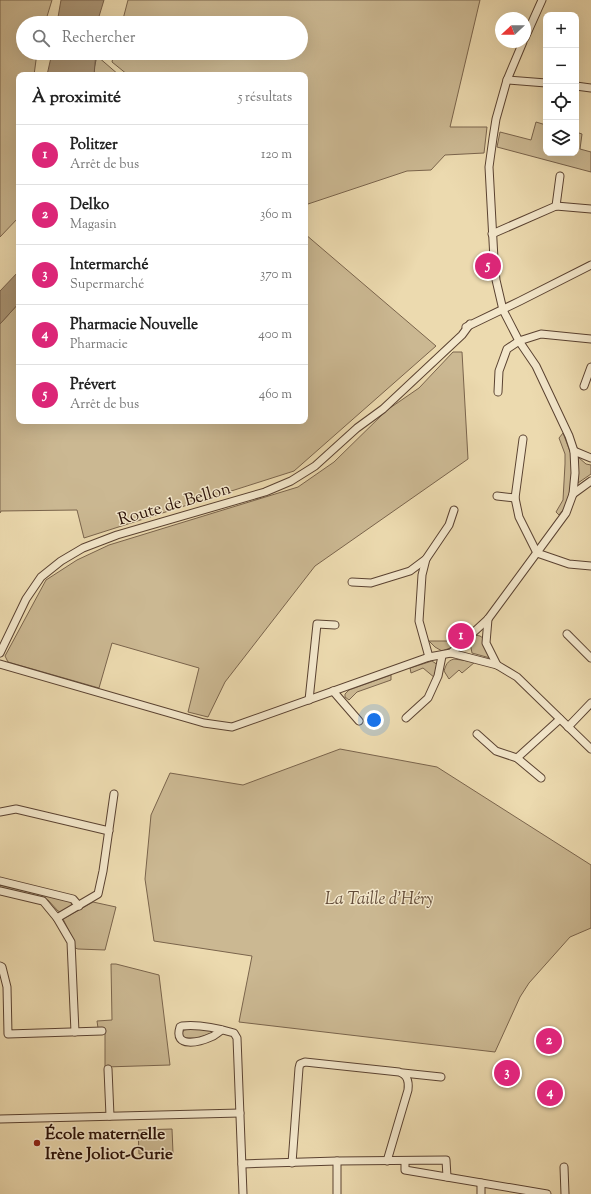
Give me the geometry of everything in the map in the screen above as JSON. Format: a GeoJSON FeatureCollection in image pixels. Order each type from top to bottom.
{"type":"FeatureCollection","features":[{"type":"Feature","properties":{"kind":"street"},"geometry":{"type":"LineString","coordinates":[[531,25],[542,0]]}},
{"type":"Feature","properties":{"kind":"street"},"geometry":{"type":"LineString","coordinates":[[0,664],[204,723],[232,727],[429,657],[442,656],[451,653],[488,619],[566,513],[573,494],[575,473],[574,451],[568,436],[536,366],[519,341],[503,310],[496,280],[489,167],[496,119],[507,80],[520,48]]}},
{"type":"Feature","properties":{"kind":"street"},"geometry":{"type":"LineString","coordinates":[[507,80],[543,83]]}},
{"type":"Feature","properties":{"kind":"street"},"geometry":{"type":"LineString","coordinates":[[579,86],[591,88]]}},
{"type":"Feature","properties":{"kind":"street"},"geometry":{"type":"LineString","coordinates":[[556,206],[560,176]]}},
{"type":"Feature","properties":{"kind":"street"},"geometry":{"type":"LineString","coordinates":[[492,234],[556,206],[591,209]]}},
{"type":"Feature","properties":{"kind":"street","name":"Route de Bellon"},"geometry":{"type":"LineString","coordinates":[[0,654],[26,598],[41,577],[62,561],[83,548],[117,535],[265,492],[291,481],[315,466],[357,428],[383,409],[462,335],[470,324],[503,310],[591,265]]}},
{"type":"Feature","properties":{"kind":"street"},"geometry":{"type":"LineString","coordinates":[[498,392],[499,370],[507,349],[519,341],[541,334],[591,339]]}},
{"type":"Feature","properties":{"kind":"street"},"geometry":{"type":"LineString","coordinates":[[584,386],[591,367]]}},
{"type":"Feature","properties":{"kind":"street"},"geometry":{"type":"LineString","coordinates":[[523,439],[515,498],[519,517],[537,552],[569,564],[591,566]]}},
{"type":"Feature","properties":{"kind":"street"},"geometry":{"type":"LineString","coordinates":[[574,451],[591,458]]}},
{"type":"Feature","properties":{"kind":"street"},"geometry":{"type":"LineString","coordinates":[[573,494],[591,481]]}},
{"type":"Feature","properties":{"kind":"street"},"geometry":{"type":"LineString","coordinates":[[497,496],[515,498]]}},
{"type":"Feature","properties":{"kind":"street"},"geometry":{"type":"LineString","coordinates":[[352,582],[371,583],[410,571],[426,559],[449,525],[454,510]]}},
{"type":"Feature","properties":{"kind":"street"},"geometry":{"type":"LineString","coordinates":[[426,559],[422,575],[419,621],[429,657]]}},
{"type":"Feature","properties":{"kind":"street"},"geometry":{"type":"LineString","coordinates":[[410,571],[422,575]]}},
{"type":"Feature","properties":{"kind":"street"},"geometry":{"type":"LineString","coordinates":[[488,619],[486,643],[497,665]]}},
{"type":"Feature","properties":{"kind":"street"},"geometry":{"type":"LineString","coordinates":[[309,700],[317,624],[335,625]]}},
{"type":"Feature","properties":{"kind":"street"},"geometry":{"type":"LineString","coordinates":[[567,634],[591,658]]}},
{"type":"Feature","properties":{"kind":"street"},"geometry":{"type":"LineString","coordinates":[[0,637],[6,642]]}},
{"type":"Feature","properties":{"kind":"street"},"geometry":{"type":"LineString","coordinates":[[451,653],[497,665],[517,677],[591,749]]}},
{"type":"Feature","properties":{"kind":"street"},"geometry":{"type":"LineString","coordinates":[[406,718],[428,698],[438,676],[442,656]]}},
{"type":"Feature","properties":{"kind":"street"},"geometry":{"type":"LineString","coordinates":[[334,691],[359,721]]}},
{"type":"Feature","properties":{"kind":"street"},"geometry":{"type":"LineString","coordinates":[[568,727],[591,703]]}},
{"type":"Feature","properties":{"kind":"street"},"geometry":{"type":"LineString","coordinates":[[517,758],[560,720]]}},
{"type":"Feature","properties":{"kind":"street"},"geometry":{"type":"LineString","coordinates":[[478,734],[496,751],[517,758],[541,778]]}},
{"type":"Feature","properties":{"kind":"street"},"geometry":{"type":"LineString","coordinates":[[57,918],[98,894],[104,871],[114,794]]}},
{"type":"Feature","properties":{"kind":"street"},"geometry":{"type":"LineString","coordinates":[[0,812],[16,809],[109,831]]}},
{"type":"Feature","properties":{"kind":"street"},"geometry":{"type":"LineString","coordinates":[[0,881],[73,899],[79,906]]}},
{"type":"Feature","properties":{"kind":"street"},"geometry":{"type":"LineString","coordinates":[[0,891],[44,901],[57,918],[71,942],[75,1032]]}},
{"type":"Feature","properties":{"kind":"street"},"geometry":{"type":"LineString","coordinates":[[0,966],[2,967],[7,987],[8,1034],[102,1031]]}},
{"type":"Feature","properties":{"kind":"street"},"geometry":{"type":"LineString","coordinates":[[222,1030],[213,1037],[187,1043],[180,1039],[178,1032],[182,1026],[204,1026],[222,1030],[234,1033],[237,1038],[243,1194]]}},
{"type":"Feature","properties":{"kind":"street"},"geometry":{"type":"LineString","coordinates":[[292,1163],[300,1064],[305,1062],[441,1077]]}},
{"type":"Feature","properties":{"kind":"street"},"geometry":{"type":"LineString","coordinates":[[108,1069],[110,1116]]}},
{"type":"Feature","properties":{"kind":"street"},"geometry":{"type":"LineString","coordinates":[[387,1161],[408,1090],[408,1078],[403,1074]]}},
{"type":"Feature","properties":{"kind":"street"},"geometry":{"type":"LineString","coordinates":[[0,1119],[240,1113]]}},
{"type":"Feature","properties":{"kind":"street"},"geometry":{"type":"LineString","coordinates":[[242,1164],[446,1160],[447,1178]]}},
{"type":"Feature","properties":{"kind":"street"},"geometry":{"type":"LineString","coordinates":[[337,1161],[337,1194]]}},
{"type":"Feature","properties":{"kind":"street"},"geometry":{"type":"LineString","coordinates":[[405,1161],[405,1170],[546,1194]]}},
{"type":"Feature","properties":{"kind":"street"},"geometry":{"type":"LineString","coordinates":[[564,1167],[565,1194]]}},
{"type":"Feature","properties":{"kind":"street"},"geometry":{"type":"LineString","coordinates":[[481,1183],[481,1194]]}},
{"type":"Feature","properties":{"kind":"green space"},"geometry":{"type":"Polygon","coordinates":[[[0,0],[52,0],[47,16],[16,16],[16,60],[36,60],[34,72],[16,72],[16,220],[0,237],[0,0]]]}},
{"type":"Feature","properties":{"kind":"green space"},"geometry":{"type":"Polygon","coordinates":[[[128,0],[480,0],[450,127],[487,127],[484,153],[445,155],[431,170],[407,171],[308,204],[308,72],[124,72],[112,62],[112,60],[308,60],[308,16],[124,16],[128,0]]]}},
{"type":"Feature","properties":{"kind":"green space"},"geometry":{"type":"Polygon","coordinates":[[[96,60],[102,60],[116,72],[94,72],[96,60]]]}},
{"type":"Feature","properties":{"kind":"green space"},"geometry":{"type":"Polygon","coordinates":[[[536,122],[543,124],[543,156],[579,156],[579,133],[582,134],[580,149],[591,152],[591,172],[497,147],[500,132],[531,140],[536,122]]]}},
{"type":"Feature","properties":{"kind":"green space"},"geometry":{"type":"Polygon","coordinates":[[[308,237],[436,346],[294,471],[84,538],[77,510],[1,511],[0,513],[0,324],[16,306],[16,424],[308,424],[308,237]]]}},
{"type":"Feature","properties":{"kind":"green space"},"geometry":{"type":"Polygon","coordinates":[[[453,352],[462,352],[468,459],[315,566],[225,682],[208,717],[188,712],[199,668],[112,643],[99,688],[8,662],[5,656],[46,580],[77,560],[109,545],[298,487],[334,462],[387,410],[419,388],[453,352]]]}},
{"type":"Feature","properties":{"kind":"green space"},"geometry":{"type":"Polygon","coordinates":[[[563,433],[571,454],[572,470],[570,493],[566,506],[559,515],[556,512],[563,500],[565,454],[559,438],[563,433]]]}},
{"type":"Feature","properties":{"kind":"green space"},"geometry":{"type":"Polygon","coordinates":[[[578,457],[586,464],[591,465],[591,474],[578,483],[578,457]]]}},
{"type":"Feature","properties":{"kind":"green space"},"geometry":{"type":"Polygon","coordinates":[[[475,635],[483,638],[490,658],[472,653],[470,643],[475,635]]]}},
{"type":"Feature","properties":{"kind":"green space"},"geometry":{"type":"Polygon","coordinates":[[[456,638],[458,643],[442,651],[429,641],[451,641],[456,638]]]}},
{"type":"Feature","properties":{"kind":"green space"},"geometry":{"type":"Polygon","coordinates":[[[454,659],[475,662],[462,673],[459,670],[449,679],[444,671],[448,662],[454,659]]]}},
{"type":"Feature","properties":{"kind":"green space"},"geometry":{"type":"Polygon","coordinates":[[[432,661],[438,665],[435,678],[423,668],[411,673],[410,668],[432,661]]]}},
{"type":"Feature","properties":{"kind":"green space"},"geometry":{"type":"Polygon","coordinates":[[[391,675],[391,680],[357,692],[349,700],[345,697],[345,694],[349,690],[391,675]]]}},
{"type":"Feature","properties":{"kind":"green space","name":"La Taille d'Héry"},"geometry":{"type":"Polygon","coordinates":[[[340,749],[437,767],[591,865],[591,928],[570,937],[529,983],[520,997],[495,1052],[239,1022],[252,956],[154,941],[145,879],[151,815],[170,773],[243,785],[340,749]]]}},
{"type":"Feature","properties":{"kind":"green space"},"geometry":{"type":"Polygon","coordinates":[[[0,884],[72,902],[71,906],[61,912],[58,911],[48,900],[0,888],[0,884]]]}},
{"type":"Feature","properties":{"kind":"green space"},"geometry":{"type":"Polygon","coordinates":[[[93,902],[116,907],[105,950],[75,948],[74,941],[63,919],[93,902]]]}},
{"type":"Feature","properties":{"kind":"green space"},"geometry":{"type":"Polygon","coordinates":[[[111,964],[159,975],[170,1065],[105,1067],[105,1028],[98,1028],[97,1021],[112,1020],[111,964]]]}},
{"type":"Feature","properties":{"kind":"green space"},"geometry":{"type":"Polygon","coordinates":[[[201,1027],[211,1030],[212,1033],[198,1038],[184,1038],[182,1033],[184,1030],[201,1027]]]}},
{"type":"Feature","properties":{"kind":"green space"},"geometry":{"type":"Polygon","coordinates":[[[172,1129],[173,1153],[139,1154],[138,1130],[172,1129]]]}},
{"type":"Feature","properties":{"kind":"shaded area"},"geometry":{"type":"Polygon","coordinates":[[[61,0],[104,0],[99,16],[58,16],[61,0]]]}},
{"type":"Feature","properties":{"kind":"shaded area"},"geometry":{"type":"Polygon","coordinates":[[[50,60],[95,60],[94,72],[48,72],[50,60]]]}},
{"type":"Feature","properties":{"kind":"shaded area"},"geometry":{"type":"Polygon","coordinates":[[[16,274],[16,306],[0,324],[0,291],[16,274]]]}},
{"type":"Feature","properties":{"kind":"place","name":"Prévert"},"geometry":{"type":"Point","coordinates":[488,266]}},
{"type":"Feature","properties":{"kind":"place","name":"Politzer"},"geometry":{"type":"Point","coordinates":[461,636]}},
{"type":"Feature","properties":{"kind":"place","name":"Delko"},"geometry":{"type":"Point","coordinates":[549,1041]}},
{"type":"Feature","properties":{"kind":"place","name":"Intermarché"},"geometry":{"type":"Point","coordinates":[507,1073]}},
{"type":"Feature","properties":{"kind":"place","name":"Pharmacie Nouvelle"},"geometry":{"type":"Point","coordinates":[550,1093]}},
{"type":"Feature","properties":{"kind":"place","name":"École maternelle Irène Joliot-Curie"},"geometry":{"type":"Point","coordinates":[37,1143]}}]}
